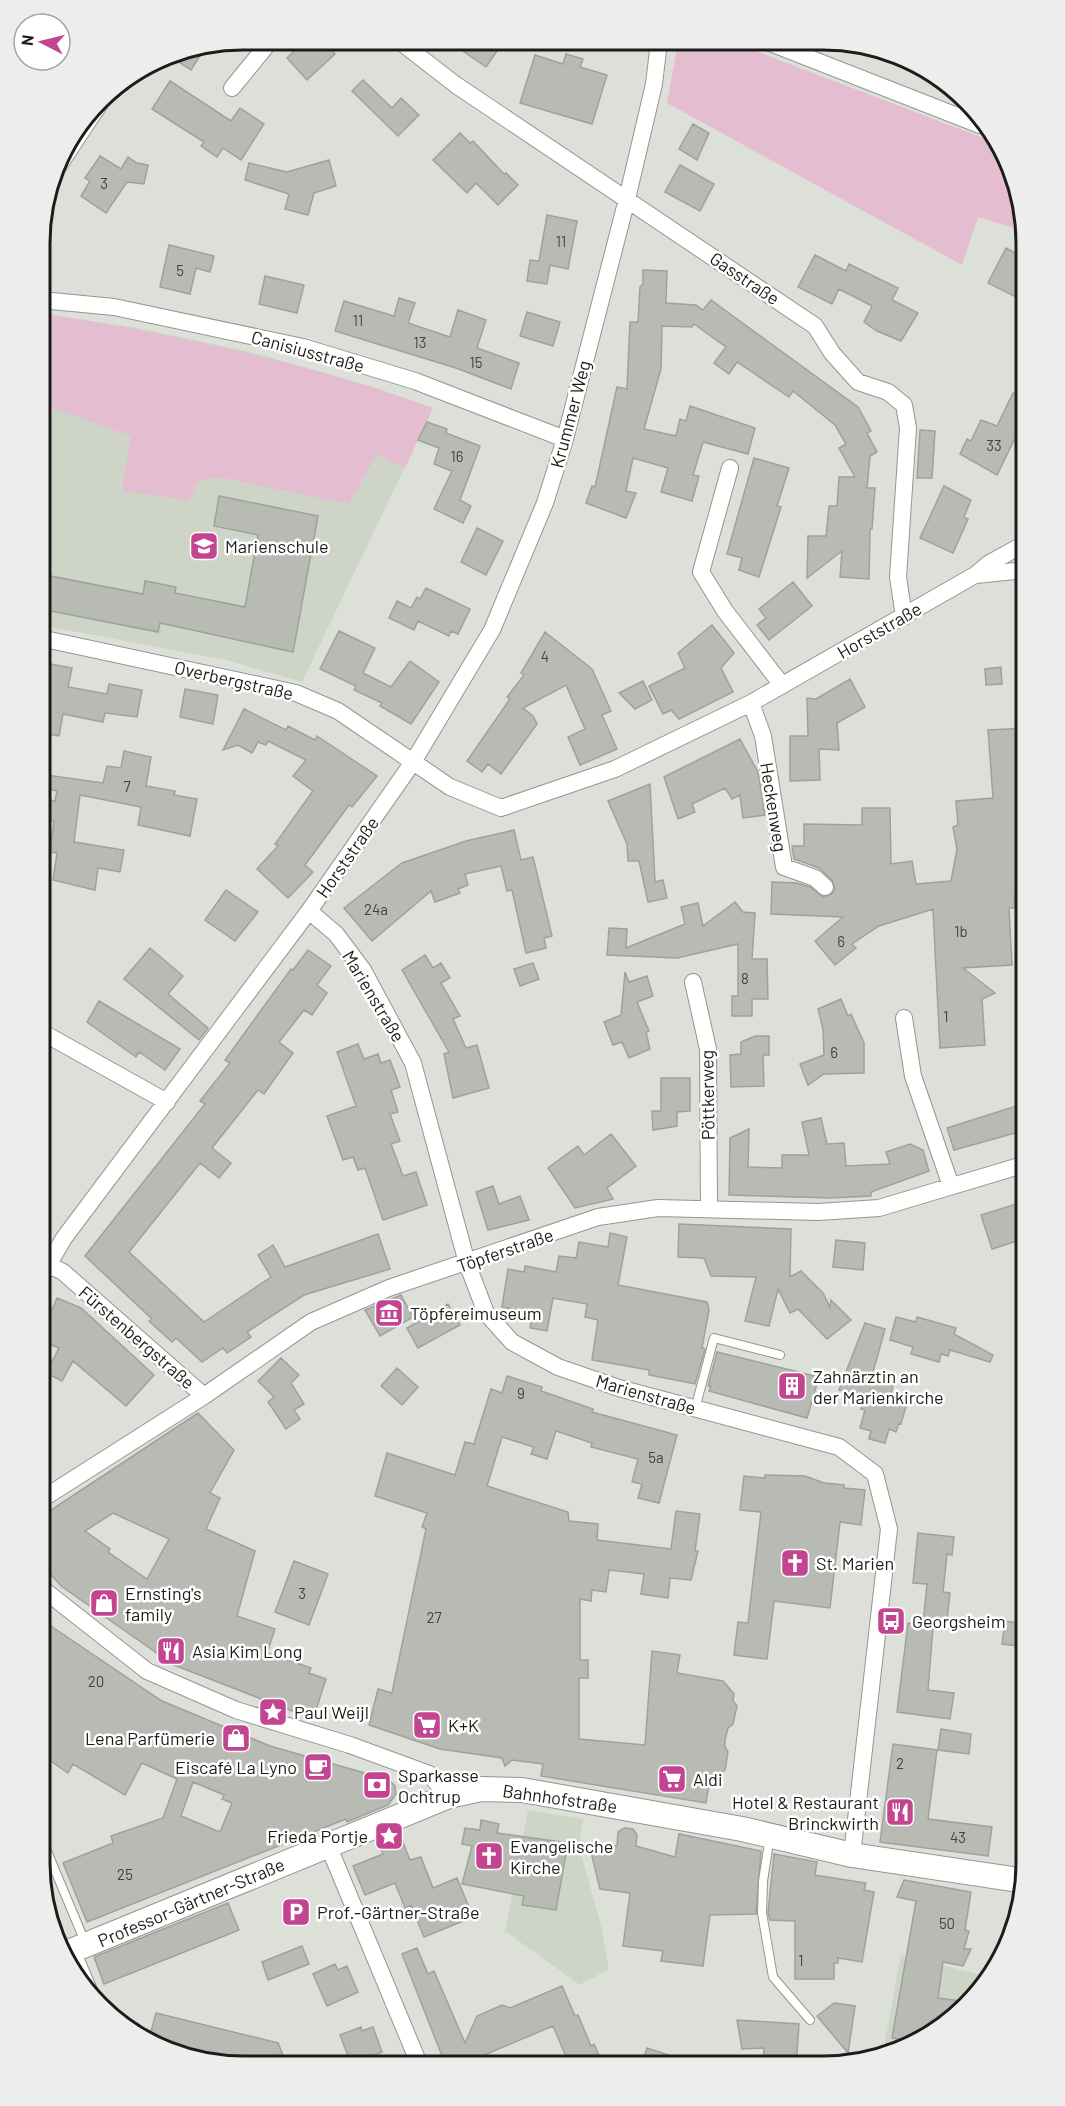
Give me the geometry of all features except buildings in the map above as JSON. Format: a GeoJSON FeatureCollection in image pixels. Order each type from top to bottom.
{"type":"FeatureCollection","features":[{"type":"Feature","properties":{"kind":"street"},"geometry":{"type":"LineString","coordinates":[[232,88],[263,50]]}},
{"type":"Feature","properties":{"kind":"street","name":"Gasstraße"},"geometry":{"type":"LineString","coordinates":[[411,50],[456,86],[815,326],[832,353],[858,382],[888,392],[904,405],[908,428],[898,578],[903,617]]}},
{"type":"Feature","properties":{"kind":"street","name":"Krummer Weg"},"geometry":{"type":"LineString","coordinates":[[412,762],[492,630],[545,502],[565,439],[627,199],[654,84],[658,50]]}},
{"type":"Feature","properties":{"kind":"street"},"geometry":{"type":"LineString","coordinates":[[788,50],[974,123]]}},
{"type":"Feature","properties":{"kind":"street","name":"Canisiusstraße"},"geometry":{"type":"LineString","coordinates":[[50,301],[114,307],[303,347],[415,381],[565,439]]}},
{"type":"Feature","properties":{"kind":"street"},"geometry":{"type":"LineString","coordinates":[[730,468],[701,572],[725,611],[782,685]]}},
{"type":"Feature","properties":{"kind":"street","name":"Horststraße"},"geometry":{"type":"LineString","coordinates":[[50,1253],[167,1102],[309,911],[412,762],[450,787],[501,808],[615,769],[751,704],[975,575],[988,564],[1016,549]]}},
{"type":"Feature","properties":{"kind":"street","name":"Horststraße"},"geometry":{"type":"LineString","coordinates":[[975,575],[1016,571]]}},
{"type":"Feature","properties":{"kind":"street","name":"Overbergstraße"},"geometry":{"type":"LineString","coordinates":[[50,640],[296,693],[338,711],[412,762]]}},
{"type":"Feature","properties":{"kind":"street","name":"Heckenweg"},"geometry":{"type":"LineString","coordinates":[[751,704],[763,736],[784,867],[815,878],[825,888]]}},
{"type":"Feature","properties":{"kind":"street","name":"Marienstraße"},"geometry":{"type":"LineString","coordinates":[[309,911],[336,934],[363,970],[413,1063],[468,1263],[486,1313],[513,1342],[558,1367],[619,1388],[839,1448],[875,1474],[889,1529],[852,1855]]}},
{"type":"Feature","properties":{"kind":"street","name":"Pöttkerweg"},"geometry":{"type":"LineString","coordinates":[[693,982],[708,1049],[709,1208]]}},
{"type":"Feature","properties":{"kind":"street"},"geometry":{"type":"LineString","coordinates":[[904,1018],[912,1076],[951,1186]]}},
{"type":"Feature","properties":{"kind":"street"},"geometry":{"type":"LineString","coordinates":[[50,1037],[167,1102]]}},
{"type":"Feature","properties":{"kind":"street","name":"Töpferstraße"},"geometry":{"type":"LineString","coordinates":[[50,1494],[204,1396],[310,1322],[389,1288],[598,1217],[658,1208],[818,1212],[879,1208],[1015,1167]]}},
{"type":"Feature","properties":{"kind":"street","name":"Fürstenbergstraße"},"geometry":{"type":"LineString","coordinates":[[50,1266],[63,1272],[204,1396]]}},
{"type":"Feature","properties":{"kind":"street"},"geometry":{"type":"LineString","coordinates":[[50,1595],[147,1671],[236,1710],[350,1745],[429,1774],[449,1796]]}},
{"type":"Feature","properties":{"kind":"street","name":"Bahnhofstraße"},"geometry":{"type":"LineString","coordinates":[[449,1796],[481,1789],[522,1790],[770,1836],[852,1855],[1015,1879]]}},
{"type":"Feature","properties":{"kind":"street","name":"Professor-Gärtner-Straße"},"geometry":{"type":"LineString","coordinates":[[76,1950],[449,1796]]}},
{"type":"Feature","properties":{"kind":"street"},"geometry":{"type":"LineString","coordinates":[[328,1845],[416,2056]]}},
{"type":"Feature","properties":{"kind":"lane"},"geometry":{"type":"LineString","coordinates":[[71,154],[95,119]]}},
{"type":"Feature","properties":{"kind":"lane"},"geometry":{"type":"LineString","coordinates":[[695,1408],[714,1338],[780,1355]]}},
{"type":"Feature","properties":{"kind":"lane"},"geometry":{"type":"LineString","coordinates":[[770,1836],[763,1881],[762,1913],[773,1977],[810,2020]]}},
{"type":"Feature","properties":{"kind":"lane"},"geometry":{"type":"LineString","coordinates":[[50,1867],[76,1950],[90,1982]]}},
{"type":"Feature","properties":{"kind":"shaded area"},"geometry":{"type":"Polygon","coordinates":[[[677,50],[753,50],[985,139],[996,157],[1009,193],[1015,228],[978,217],[962,265],[667,103],[677,50]]]}},
{"type":"Feature","properties":{"kind":"shaded area","name":"Marienschule"},"geometry":{"type":"Polygon","coordinates":[[[51,315],[138,328],[255,353],[374,387],[433,408],[302,682],[226,660],[50,627],[51,315]]]}},
{"type":"Feature","properties":{"kind":"shaded area"},"geometry":{"type":"Polygon","coordinates":[[[51,315],[100,323],[245,352],[386,392],[433,408],[405,468],[377,454],[349,504],[218,477],[198,481],[189,500],[122,491],[131,436],[50,407],[51,315]]]}},
{"type":"Feature","properties":{"kind":"shaded area"},"geometry":{"type":"Polygon","coordinates":[[[528,1810],[583,1819],[579,1846],[601,1926],[609,1969],[580,1985],[505,1931],[528,1810]]]}},
{"type":"Feature","properties":{"kind":"shaded area"},"geometry":{"type":"Polygon","coordinates":[[[901,1955],[980,1975],[959,2000],[940,2017],[908,2037],[884,2046],[901,1955]]]}},
{"type":"Feature","properties":{"kind":"place","name":"Marienschule"},"geometry":{"type":"Point","coordinates":[204,546]}},
{"type":"Feature","properties":{"kind":"place","name":"Töpfereimuseum"},"geometry":{"type":"Point","coordinates":[389,1313]}},
{"type":"Feature","properties":{"kind":"place","name":"Zahnärztin an der Marienkirche"},"geometry":{"type":"Point","coordinates":[792,1386]}},
{"type":"Feature","properties":{"kind":"place","name":"St. Marien"},"geometry":{"type":"Point","coordinates":[795,1563]}},
{"type":"Feature","properties":{"kind":"place","name":"Ernsting's family"},"geometry":{"type":"Point","coordinates":[104,1603]}},
{"type":"Feature","properties":{"kind":"place","name":"Georgsheim"},"geometry":{"type":"Point","coordinates":[891,1621]}},
{"type":"Feature","properties":{"kind":"place","name":"Asia Kim Long"},"geometry":{"type":"Point","coordinates":[171,1651]}},
{"type":"Feature","properties":{"kind":"place","name":"Paul Weijl"},"geometry":{"type":"Point","coordinates":[273,1712]}},
{"type":"Feature","properties":{"kind":"place","name":"K+K"},"geometry":{"type":"Point","coordinates":[427,1725]}},
{"type":"Feature","properties":{"kind":"place","name":"Lena Parfümerie"},"geometry":{"type":"Point","coordinates":[236,1738]}},
{"type":"Feature","properties":{"kind":"place","name":"Eiscafé La Lyno"},"geometry":{"type":"Point","coordinates":[318,1767]}},
{"type":"Feature","properties":{"kind":"place","name":"Aldi"},"geometry":{"type":"Point","coordinates":[672,1779]}},
{"type":"Feature","properties":{"kind":"place","name":"Sparkasse Ochtrup"},"geometry":{"type":"Point","coordinates":[377,1785]}},
{"type":"Feature","properties":{"kind":"place","name":"Hotel & Restaurant Brinckwirth"},"geometry":{"type":"Point","coordinates":[900,1812]}},
{"type":"Feature","properties":{"kind":"place","name":"Frieda Portje"},"geometry":{"type":"Point","coordinates":[389,1836]}},
{"type":"Feature","properties":{"kind":"place","name":"Evangelische Kirche"},"geometry":{"type":"Point","coordinates":[489,1856]}},
{"type":"Feature","properties":{"kind":"place","name":"Prof.-Gärtner-Straße"},"geometry":{"type":"Point","coordinates":[296,1912]}}]}
